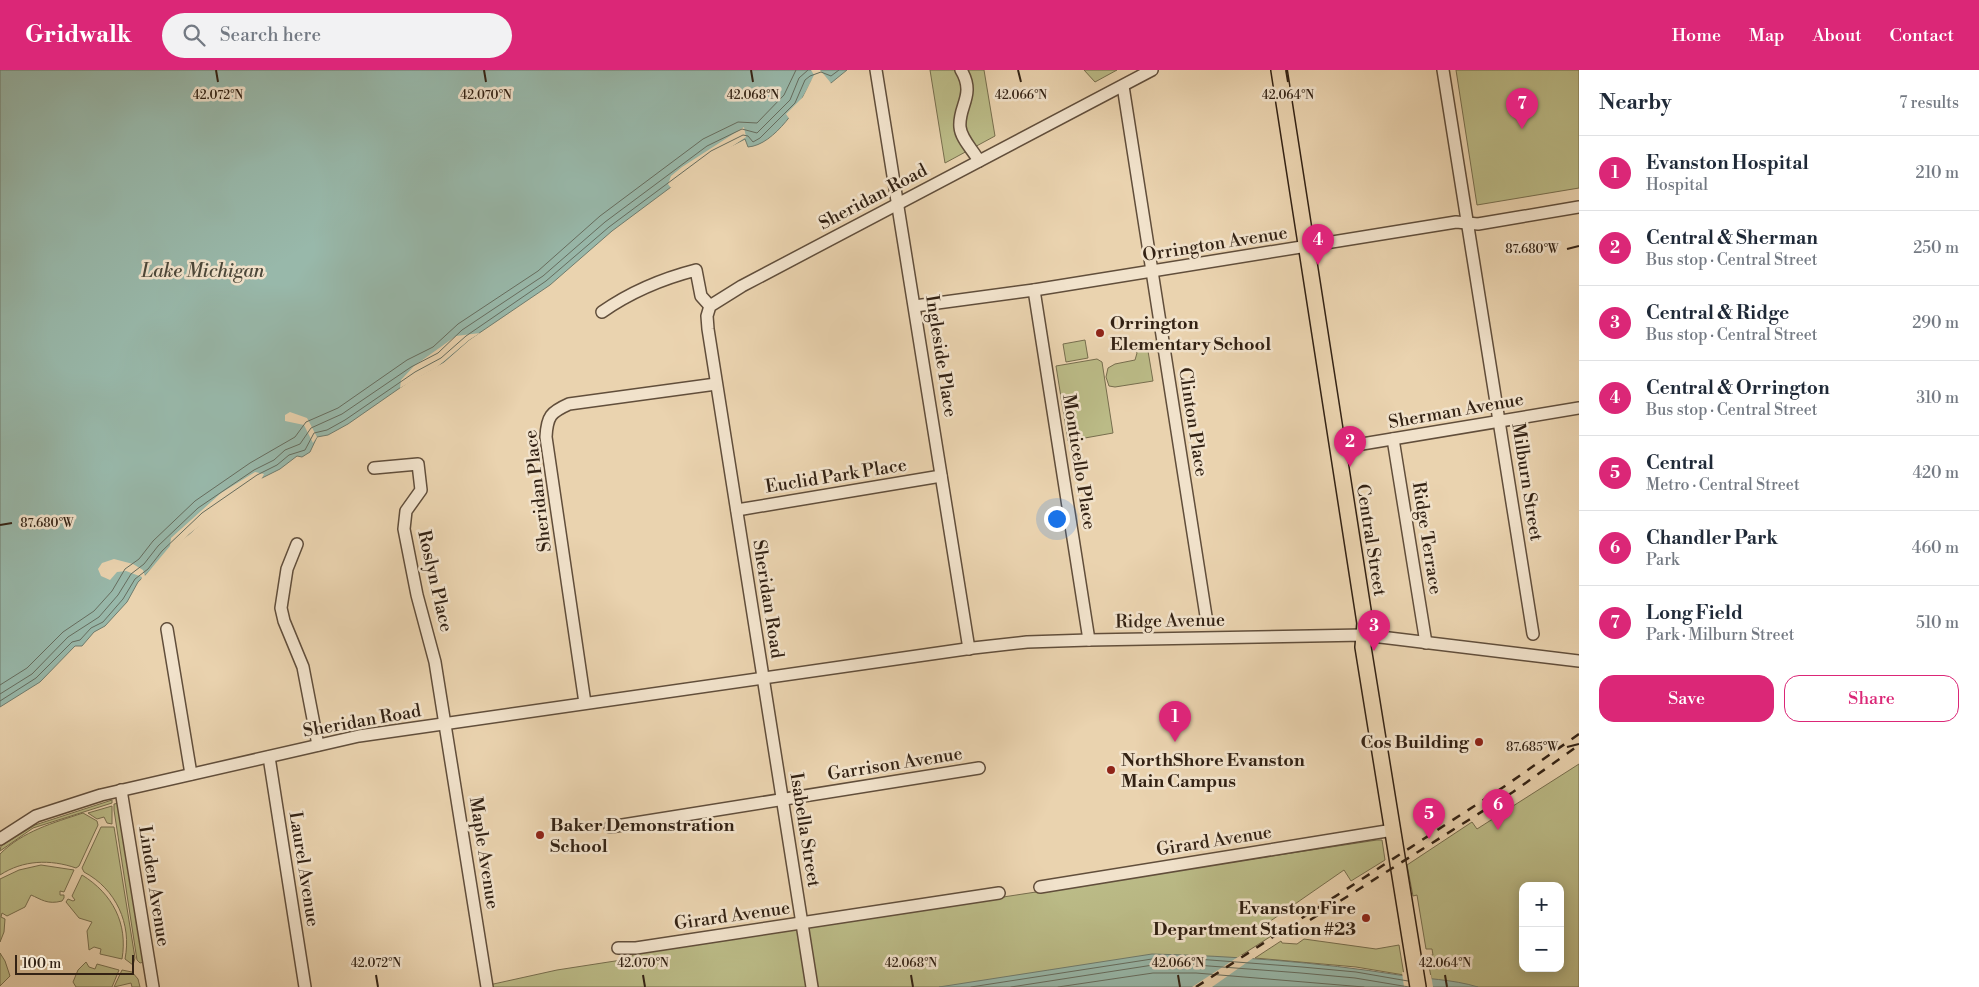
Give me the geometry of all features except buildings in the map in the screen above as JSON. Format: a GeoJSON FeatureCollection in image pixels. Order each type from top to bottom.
{"type":"FeatureCollection","features":[{"type":"Feature","properties":{"kind":"main road","name":"Central Street"},"geometry":{"type":"LineString","coordinates":[[1279,70],[1365,623],[1363,647],[1418,987]]}},
{"type":"Feature","properties":{"kind":"street","name":"Ingleside Place"},"geometry":{"type":"LineString","coordinates":[[876,70],[969,649]]}},
{"type":"Feature","properties":{"kind":"street"},"geometry":{"type":"LineString","coordinates":[[961,70],[964,76],[966,96],[960,127],[965,140],[979,161]]}},
{"type":"Feature","properties":{"kind":"street","name":"Sheridan Road"},"geometry":{"type":"LineString","coordinates":[[0,839],[36,816],[121,790],[359,736],[763,678],[708,329],[707,316],[710,306],[719,298],[1152,70]]}},
{"type":"Feature","properties":{"kind":"street","name":"Milburn Street"},"geometry":{"type":"LineString","coordinates":[[1443,70],[1533,634]]}},
{"type":"Feature","properties":{"kind":"street","name":"Clinton Place"},"geometry":{"type":"LineString","coordinates":[[1123,86],[1206,616]]}},
{"type":"Feature","properties":{"kind":"street","name":"Orrington Avenue"},"geometry":{"type":"LineString","coordinates":[[915,306],[1034,290],[1456,222],[1478,224],[1579,208]]}},
{"type":"Feature","properties":{"kind":"street"},"geometry":{"type":"LineString","coordinates":[[602,312],[623,297],[647,286],[696,270],[702,296],[710,306]]}},
{"type":"Feature","properties":{"kind":"street","name":"Monticello Place"},"geometry":{"type":"LineString","coordinates":[[1034,290],[1089,640]]}},
{"type":"Feature","properties":{"kind":"street","name":"Sheridan Place"},"geometry":{"type":"LineString","coordinates":[[585,703],[546,437],[547,420],[556,410],[569,404],[716,384]]}},
{"type":"Feature","properties":{"kind":"street","name":"Sherman Avenue"},"geometry":{"type":"LineString","coordinates":[[1338,448],[1579,408]]}},
{"type":"Feature","properties":{"kind":"street","name":"Ridge Terrace"},"geometry":{"type":"LineString","coordinates":[[1393,439],[1426,642]]}},
{"type":"Feature","properties":{"kind":"street","name":"Roslyn Place"},"geometry":{"type":"LineString","coordinates":[[374,468],[418,464],[422,490],[406,511],[404,529],[417,595],[435,662],[446,724]]}},
{"type":"Feature","properties":{"kind":"street","name":"Euclid Park Place"},"geometry":{"type":"LineString","coordinates":[[737,510],[941,476]]}},
{"type":"Feature","properties":{"kind":"street"},"geometry":{"type":"LineString","coordinates":[[297,544],[286,569],[281,608],[304,674],[318,745]]}},
{"type":"Feature","properties":{"kind":"street"},"geometry":{"type":"LineString","coordinates":[[167,628],[191,774]]}},
{"type":"Feature","properties":{"kind":"street","name":"Ridge Avenue"},"geometry":{"type":"LineString","coordinates":[[763,678],[1027,642],[1089,640],[1364,635],[1579,661]]}},
{"type":"Feature","properties":{"kind":"street","name":"Isabella Street"},"geometry":{"type":"LineString","coordinates":[[763,678],[812,987]]}},
{"type":"Feature","properties":{"kind":"street","name":"Maple Avenue"},"geometry":{"type":"LineString","coordinates":[[446,724],[487,987]]}},
{"type":"Feature","properties":{"kind":"street","name":"Laurel Avenue"},"geometry":{"type":"LineString","coordinates":[[269,757],[305,987]]}},
{"type":"Feature","properties":{"kind":"street","name":"Garrison Avenue"},"geometry":{"type":"LineString","coordinates":[[610,827],[979,768]]}},
{"type":"Feature","properties":{"kind":"street","name":"Linden Avenue"},"geometry":{"type":"LineString","coordinates":[[121,790],[152,987]]}},
{"type":"Feature","properties":{"kind":"street","name":"Girard Avenue"},"geometry":{"type":"LineString","coordinates":[[1040,887],[1393,830]]}},
{"type":"Feature","properties":{"kind":"street","name":"Girard Avenue"},"geometry":{"type":"LineString","coordinates":[[618,948],[636,948],[999,893]]}},
{"type":"Feature","properties":{"kind":"green space"},"geometry":{"type":"Polygon","coordinates":[[[930,70],[984,70],[995,136],[945,163],[930,70]]]}},
{"type":"Feature","properties":{"kind":"green space"},"geometry":{"type":"Polygon","coordinates":[[[1084,70],[1117,70],[1095,82],[1084,70]]]}},
{"type":"Feature","properties":{"kind":"green space"},"geometry":{"type":"Polygon","coordinates":[[[1456,70],[1579,70],[1579,188],[1477,205],[1456,70]]]}},
{"type":"Feature","properties":{"kind":"green space"},"geometry":{"type":"Polygon","coordinates":[[[1085,340],[1088,358],[1066,362],[1063,344],[1085,340]]]}},
{"type":"Feature","properties":{"kind":"green space"},"geometry":{"type":"Polygon","coordinates":[[[1147,345],[1153,381],[1115,387],[1109,386],[1106,377],[1108,368],[1115,364],[1135,360],[1137,353],[1135,347],[1147,345]]]}},
{"type":"Feature","properties":{"kind":"green space"},"geometry":{"type":"Polygon","coordinates":[[[1097,359],[1102,362],[1113,433],[1068,441],[1056,366],[1097,359]]]}},
{"type":"Feature","properties":{"kind":"green space"},"geometry":{"type":"Polygon","coordinates":[[[1579,764],[1579,987],[1433,987],[1427,956],[1433,955],[1432,949],[1426,949],[1417,895],[1413,896],[1407,865],[1472,822],[1477,829],[1579,764]]]}},
{"type":"Feature","properties":{"kind":"green space"},"geometry":{"type":"Polygon","coordinates":[[[112,800],[112,803],[33,828],[0,851],[1,846],[35,825],[112,800]]]}},
{"type":"Feature","properties":{"kind":"green space"},"geometry":{"type":"Polygon","coordinates":[[[119,803],[144,962],[140,963],[137,960],[114,810],[114,804],[119,803]]]}},
{"type":"Feature","properties":{"kind":"green space"},"geometry":{"type":"Polygon","coordinates":[[[112,806],[112,824],[107,823],[104,817],[97,819],[88,813],[112,806]]]}},
{"type":"Feature","properties":{"kind":"green space"},"geometry":{"type":"Polygon","coordinates":[[[83,813],[97,821],[98,825],[79,866],[76,868],[56,863],[37,862],[18,866],[0,875],[0,854],[18,839],[61,820],[83,813]]]}},
{"type":"Feature","properties":{"kind":"green space"},"geometry":{"type":"Polygon","coordinates":[[[101,827],[114,827],[135,958],[133,965],[125,959],[126,933],[119,909],[105,888],[84,872],[82,868],[101,827]]]}},
{"type":"Feature","properties":{"kind":"green space"},"geometry":{"type":"Polygon","coordinates":[[[1382,840],[1385,860],[1351,881],[1344,870],[1269,922],[1276,933],[1195,985],[1237,987],[480,987],[557,970],[628,959],[636,953],[1382,840]]]}},
{"type":"Feature","properties":{"kind":"green space"},"geometry":{"type":"Polygon","coordinates":[[[41,865],[74,870],[64,892],[60,891],[60,895],[64,895],[64,898],[62,901],[52,902],[31,895],[25,907],[7,916],[2,913],[1,917],[5,919],[4,932],[0,942],[0,879],[19,870],[41,865]]]}},
{"type":"Feature","properties":{"kind":"green space"},"geometry":{"type":"Polygon","coordinates":[[[82,875],[102,891],[116,911],[123,934],[122,959],[100,954],[101,949],[94,947],[89,950],[87,931],[92,922],[79,918],[66,902],[68,899],[75,900],[72,896],[82,875]]]}},
{"type":"Feature","properties":{"kind":"green space"},"geometry":{"type":"Polygon","coordinates":[[[1304,939],[1376,949],[1399,945],[1404,975],[1356,967],[1255,958],[1281,941],[1282,943],[1297,944],[1304,939]]]}},
{"type":"Feature","properties":{"kind":"green space"},"geometry":{"type":"Polygon","coordinates":[[[0,953],[10,976],[0,986],[0,953]]]}},
{"type":"Feature","properties":{"kind":"green space"},"geometry":{"type":"Polygon","coordinates":[[[86,962],[89,967],[95,969],[97,964],[119,970],[112,987],[76,987],[73,982],[78,970],[86,962]]]}},
{"type":"Feature","properties":{"kind":"green space"},"geometry":{"type":"Polygon","coordinates":[[[122,970],[132,972],[138,979],[140,987],[132,987],[131,983],[114,987],[122,970]]]}},
{"type":"Feature","properties":{"kind":"water","name":"Lake Michigan"},"geometry":{"type":"Polygon","coordinates":[[[0,70],[847,70],[831,83],[821,77],[812,80],[794,111],[768,139],[748,147],[745,139],[714,155],[612,231],[550,285],[469,340],[444,362],[407,383],[348,424],[328,435],[317,437],[310,452],[302,457],[297,456],[280,469],[260,479],[213,513],[138,582],[127,602],[105,626],[94,632],[82,646],[75,646],[40,682],[0,707],[0,70]]]}},
{"type":"Feature","properties":{"kind":"water"},"geometry":{"type":"Polygon","coordinates":[[[1152,954],[1214,956],[1307,963],[1448,981],[1478,987],[939,987],[1152,954]]]}},
{"type":"Feature","properties":{"kind":"pier"},"geometry":{"type":"Polygon","coordinates":[[[811,70],[820,70],[831,83],[828,85],[821,80],[813,83],[801,107],[790,120],[786,114],[803,97],[814,75],[811,70]]]}},
{"type":"Feature","properties":{"kind":"pier"},"geometry":{"type":"Polygon","coordinates":[[[744,127],[746,137],[671,188],[668,184],[671,176],[744,127]]]}},
{"type":"Feature","properties":{"kind":"pier"},"geometry":{"type":"Polygon","coordinates":[[[480,333],[437,367],[400,388],[401,380],[414,366],[456,336],[480,333]]]}},
{"type":"Feature","properties":{"kind":"pier"},"geometry":{"type":"Polygon","coordinates":[[[290,412],[307,418],[317,437],[313,443],[304,425],[285,421],[285,415],[290,412]]]}},
{"type":"Feature","properties":{"kind":"pier"},"geometry":{"type":"Polygon","coordinates":[[[255,472],[264,474],[261,480],[189,534],[153,575],[139,587],[142,577],[126,571],[117,572],[110,580],[101,576],[98,569],[102,563],[114,559],[133,564],[143,570],[145,576],[170,546],[171,538],[221,493],[255,472]]]}},
{"type":"Feature","properties":{"kind":"pier"},"geometry":{"type":"Polygon","coordinates":[[[1241,955],[1256,956],[1212,987],[1192,987],[1241,955]]]}},
{"type":"Feature","properties":{"kind":"pier"},"geometry":{"type":"Polygon","coordinates":[[[1402,972],[1431,975],[1433,987],[1404,987],[1402,972]]]}},
{"type":"Feature","properties":{"kind":"railway"},"geometry":{"type":"LineString","coordinates":[[1196,987],[1505,786],[1579,734]]}},
{"type":"Feature","properties":{"kind":"railway"},"geometry":{"type":"LineString","coordinates":[[1310,920],[1513,792],[1579,745]]}},
{"type":"Feature","properties":{"kind":"place","name":"Long Field"},"geometry":{"type":"Point","coordinates":[1522,129]}},
{"type":"Feature","properties":{"kind":"place","name":"Central & Orrington"},"geometry":{"type":"Point","coordinates":[1318,265]}},
{"type":"Feature","properties":{"kind":"place","name":"Orrington Elementary School"},"geometry":{"type":"Point","coordinates":[1100,333]}},
{"type":"Feature","properties":{"kind":"place","name":"Central & Sherman"},"geometry":{"type":"Point","coordinates":[1350,467]}},
{"type":"Feature","properties":{"kind":"place","name":"Central & Ridge"},"geometry":{"type":"Point","coordinates":[1374,651]}},
{"type":"Feature","properties":{"kind":"place","name":"Evanston Hospital"},"geometry":{"type":"Point","coordinates":[1175,742]}},
{"type":"Feature","properties":{"kind":"place","name":"Cos Building"},"geometry":{"type":"Point","coordinates":[1479,742]}},
{"type":"Feature","properties":{"kind":"place","name":"NorthShore Evanston Main Campus"},"geometry":{"type":"Point","coordinates":[1111,770]}},
{"type":"Feature","properties":{"kind":"place","name":"Chandler Park"},"geometry":{"type":"Point","coordinates":[1498,830]}},
{"type":"Feature","properties":{"kind":"place","name":"Baker Demonstration School"},"geometry":{"type":"Point","coordinates":[540,835]}},
{"type":"Feature","properties":{"kind":"place","name":"Central"},"geometry":{"type":"Point","coordinates":[1429,839]}},
{"type":"Feature","properties":{"kind":"place","name":"Evanston Fire Department Station #23"},"geometry":{"type":"Point","coordinates":[1366,918]}}]}
